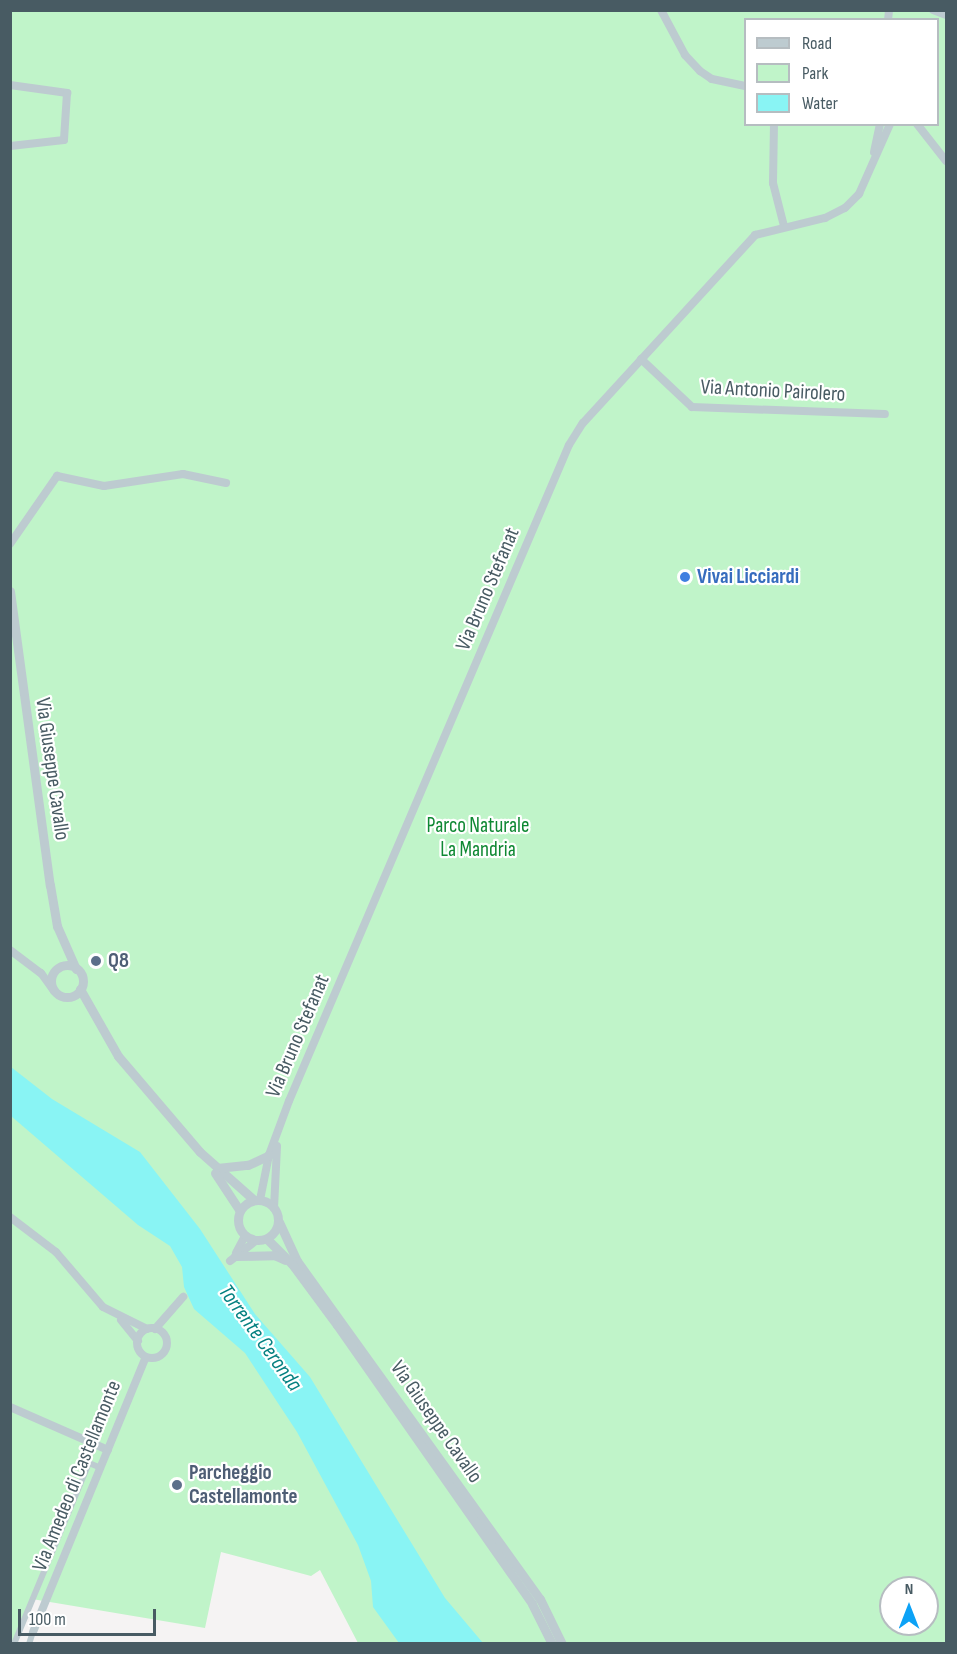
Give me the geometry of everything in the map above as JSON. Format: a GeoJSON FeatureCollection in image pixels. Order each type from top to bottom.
{"type":"FeatureCollection","features":[{"type":"Feature","properties":{"kind":"street"},"geometry":{"type":"LineString","coordinates":[[661,10],[684,56],[700,71],[712,79],[744,86]]}},
{"type":"Feature","properties":{"kind":"street"},"geometry":{"type":"LineString","coordinates":[[933,10],[946,15]]}},
{"type":"Feature","properties":{"kind":"street"},"geometry":{"type":"LineString","coordinates":[[10,85],[67,93],[64,140],[10,146]]}},
{"type":"Feature","properties":{"kind":"street"},"geometry":{"type":"LineString","coordinates":[[774,126],[773,183],[784,226]]}},
{"type":"Feature","properties":{"kind":"street","name":"Via Bruno Stefanat"},"geometry":{"type":"LineString","coordinates":[[870,168],[880,126]]}},
{"type":"Feature","properties":{"kind":"street","name":"Via Bruno Stefanat"},"geometry":{"type":"LineString","coordinates":[[257,1200],[269,1155],[278,1137],[289,1101],[569,445],[583,423],[755,235],[784,226],[825,218],[845,208],[859,194],[889,126]]}},
{"type":"Feature","properties":{"kind":"street"},"geometry":{"type":"LineString","coordinates":[[918,126],[946,161]]}},
{"type":"Feature","properties":{"kind":"street","name":"Via Antonio Pairolero"},"geometry":{"type":"LineString","coordinates":[[641,358],[692,407],[885,414]]}},
{"type":"Feature","properties":{"kind":"street"},"geometry":{"type":"LineString","coordinates":[[10,544],[57,476],[104,486],[183,474],[226,483]]}},
{"type":"Feature","properties":{"kind":"street","name":"Via Giuseppe Cavallo"},"geometry":{"type":"LineString","coordinates":[[10,591],[50,885],[65,950],[64,966]]}},
{"type":"Feature","properties":{"kind":"street"},"geometry":{"type":"LineString","coordinates":[[10,950],[41,973],[54,991],[71,997],[91,1011]]}},
{"type":"Feature","properties":{"kind":"street","name":"Via Giuseppe Cavallo"},"geometry":{"type":"LineString","coordinates":[[65,950],[76,969]]}},
{"type":"Feature","properties":{"kind":"street"},"geometry":{"type":"LineString","coordinates":[[41,973],[53,973],[64,966],[76,969],[81,976],[80,989],[118,1056],[200,1152],[257,1200],[274,1208],[279,1222],[267,1239],[256,1241],[232,1259]]}},
{"type":"Feature","properties":{"kind":"street"},"geometry":{"type":"LineString","coordinates":[[53,973],[54,991]]}},
{"type":"Feature","properties":{"kind":"street"},"geometry":{"type":"LineString","coordinates":[[71,997],[80,989]]}},
{"type":"Feature","properties":{"kind":"street","name":"Via Bruno Stefanat"},"geometry":{"type":"LineString","coordinates":[[274,1208],[278,1137]]}},
{"type":"Feature","properties":{"kind":"street"},"geometry":{"type":"LineString","coordinates":[[200,1152],[240,1211],[238,1224],[245,1236],[256,1241]]}},
{"type":"Feature","properties":{"kind":"street"},"geometry":{"type":"LineString","coordinates":[[217,1168],[248,1165],[269,1155]]}},
{"type":"Feature","properties":{"kind":"street"},"geometry":{"type":"LineString","coordinates":[[240,1211],[257,1200]]}},
{"type":"Feature","properties":{"kind":"street"},"geometry":{"type":"LineString","coordinates":[[10,1217],[48,1244],[103,1307],[120,1319],[138,1341],[146,1356],[164,1352],[167,1343],[155,1330],[120,1319]]}},
{"type":"Feature","properties":{"kind":"street","name":"Via Giuseppe Cavallo"},"geometry":{"type":"LineString","coordinates":[[279,1222],[297,1261],[540,1599],[562,1644]]}},
{"type":"Feature","properties":{"kind":"street"},"geometry":{"type":"LineString","coordinates":[[232,1259],[245,1236]]}},
{"type":"Feature","properties":{"kind":"street","name":"Via Giuseppe Cavallo"},"geometry":{"type":"LineString","coordinates":[[267,1239],[292,1264],[532,1604],[552,1644]]}},
{"type":"Feature","properties":{"kind":"street"},"geometry":{"type":"LineString","coordinates":[[232,1259],[274,1255],[292,1264]]}},
{"type":"Feature","properties":{"kind":"street"},"geometry":{"type":"LineString","coordinates":[[138,1341],[155,1330],[183,1297]]}},
{"type":"Feature","properties":{"kind":"street","name":"Via Amedeo di Castellamonte"},"geometry":{"type":"LineString","coordinates":[[28,1644],[146,1356]]}},
{"type":"Feature","properties":{"kind":"street"},"geometry":{"type":"LineString","coordinates":[[10,1407],[108,1450]]}},
{"type":"Feature","properties":{"kind":"street"},"geometry":{"type":"LineString","coordinates":[[14,1644],[89,1463],[101,1468]]}},
{"type":"Feature","properties":{"kind":"green space","name":"Parco Naturale La Mandria"},"geometry":{"type":"Polygon","coordinates":[[[11,11],[946,11],[946,1643],[358,1643],[320,1570],[311,1576],[221,1552],[205,1628],[32,1599],[15,1643],[11,1644],[11,11]]]}},
{"type":"Feature","properties":{"kind":"water","name":"Torrente Ceronda"},"geometry":{"type":"Polygon","coordinates":[[[11,1067],[52,1099],[140,1152],[200,1229],[255,1314],[310,1377],[445,1598],[483,1643],[399,1643],[373,1607],[371,1581],[358,1545],[297,1432],[245,1353],[194,1309],[184,1287],[182,1267],[170,1246],[138,1225],[11,1116],[11,1067]]]}},
{"type":"Feature","properties":{"kind":"place","name":"Vivai Licciardi"},"geometry":{"type":"Point","coordinates":[685,577]}},
{"type":"Feature","properties":{"kind":"place","name":"Q8"},"geometry":{"type":"Point","coordinates":[96,961]}},
{"type":"Feature","properties":{"kind":"place","name":"Parcheggio Castellamonte"},"geometry":{"type":"Point","coordinates":[177,1485]}}]}
